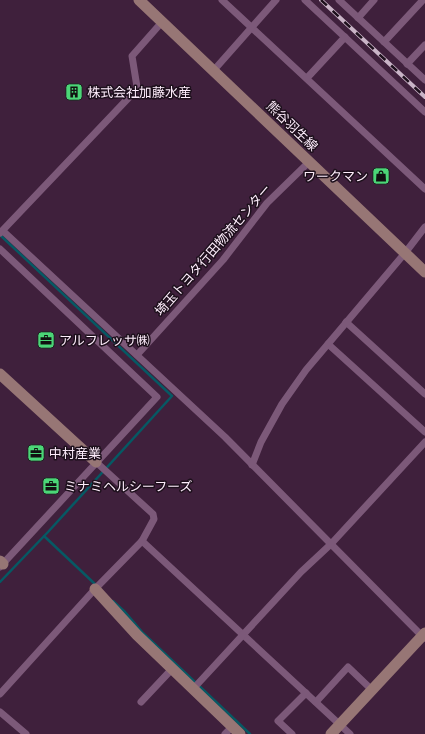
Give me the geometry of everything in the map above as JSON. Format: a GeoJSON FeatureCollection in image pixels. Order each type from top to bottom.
{"type":"FeatureCollection","features":[{"type":"Feature","properties":{"kind":"street","name":"熊谷羽生線"},"geometry":{"type":"LineString","coordinates":[[139,0],[425,272]]}},
{"type":"Feature","properties":{"kind":"street"},"geometry":{"type":"LineString","coordinates":[[222,0],[425,189]]}},
{"type":"Feature","properties":{"kind":"street"},"geometry":{"type":"LineString","coordinates":[[214,70],[276,0]]}},
{"type":"Feature","properties":{"kind":"street"},"geometry":{"type":"LineString","coordinates":[[305,0],[425,112]]}},
{"type":"Feature","properties":{"kind":"street"},"geometry":{"type":"LineString","coordinates":[[339,0],[425,80]]}},
{"type":"Feature","properties":{"kind":"street"},"geometry":{"type":"LineString","coordinates":[[358,18],[374,0]]}},
{"type":"Feature","properties":{"kind":"street"},"geometry":{"type":"LineString","coordinates":[[384,42],[422,1]]}},
{"type":"Feature","properties":{"kind":"street"},"geometry":{"type":"LineString","coordinates":[[162,22],[132,56],[138,87],[136,90],[1,232],[225,437],[424,636],[332,734]]}},
{"type":"Feature","properties":{"kind":"street"},"geometry":{"type":"LineString","coordinates":[[307,78],[345,37]]}},
{"type":"Feature","properties":{"kind":"street"},"geometry":{"type":"LineString","coordinates":[[407,64],[425,45]]}},
{"type":"Feature","properties":{"kind":"street","name":"埼玉トヨタ行田物流センター"},"geometry":{"type":"LineString","coordinates":[[137,355],[223,260],[267,203],[309,162]]}},
{"type":"Feature","properties":{"kind":"street"},"geometry":{"type":"LineString","coordinates":[[252,465],[261,442],[282,404],[306,370],[405,254],[425,227]]}},
{"type":"Feature","properties":{"kind":"street"},"geometry":{"type":"LineString","coordinates":[[0,249],[157,397],[1,564]]}},
{"type":"Feature","properties":{"kind":"street"},"geometry":{"type":"LineString","coordinates":[[346,322],[425,394]]}},
{"type":"Feature","properties":{"kind":"street"},"geometry":{"type":"LineString","coordinates":[[328,344],[425,432]]}},
{"type":"Feature","properties":{"kind":"street"},"geometry":{"type":"LineString","coordinates":[[0,374],[152,514],[154,519],[142,541],[95,589],[0,694]]}},
{"type":"Feature","properties":{"kind":"street"},"geometry":{"type":"LineString","coordinates":[[193,689],[301,572],[331,544],[425,442]]}},
{"type":"Feature","properties":{"kind":"street"},"geometry":{"type":"LineString","coordinates":[[142,541],[350,734]]}},
{"type":"Feature","properties":{"kind":"street"},"geometry":{"type":"LineString","coordinates":[[95,589],[137,635],[193,689],[232,732]]}},
{"type":"Feature","properties":{"kind":"street"},"geometry":{"type":"LineString","coordinates":[[316,702],[348,667],[372,690]]}},
{"type":"Feature","properties":{"kind":"street"},"geometry":{"type":"LineString","coordinates":[[141,702],[172,669]]}},
{"type":"Feature","properties":{"kind":"street"},"geometry":{"type":"LineString","coordinates":[[292,734],[278,721],[306,693]]}},
{"type":"Feature","properties":{"kind":"street"},"geometry":{"type":"LineString","coordinates":[[0,712],[26,734]]}},
{"type":"Feature","properties":{"kind":"waterway"},"geometry":{"type":"LineString","coordinates":[[0,235],[172,396],[48,532],[0,582]]}},
{"type":"Feature","properties":{"kind":"waterway"},"geometry":{"type":"LineString","coordinates":[[44,536],[96,585]]}},
{"type":"Feature","properties":{"kind":"waterway"},"geometry":{"type":"LineString","coordinates":[[113,601],[125,612],[143,633],[250,734]]}},
{"type":"Feature","properties":{"kind":"railway"},"geometry":{"type":"LineString","coordinates":[[321,0],[425,97]]}},
{"type":"Feature","properties":{"kind":"place","name":"株式会社加藤水産"},"geometry":{"type":"Point","coordinates":[74,92]}},
{"type":"Feature","properties":{"kind":"place","name":"ワークマン"},"geometry":{"type":"Point","coordinates":[381,176]}},
{"type":"Feature","properties":{"kind":"place","name":"アルフレッサ㈱"},"geometry":{"type":"Point","coordinates":[46,340]}},
{"type":"Feature","properties":{"kind":"place","name":"中村産業"},"geometry":{"type":"Point","coordinates":[36,453]}},
{"type":"Feature","properties":{"kind":"place","name":"ミナミヘルシーフーズ"},"geometry":{"type":"Point","coordinates":[51,486]}}]}
